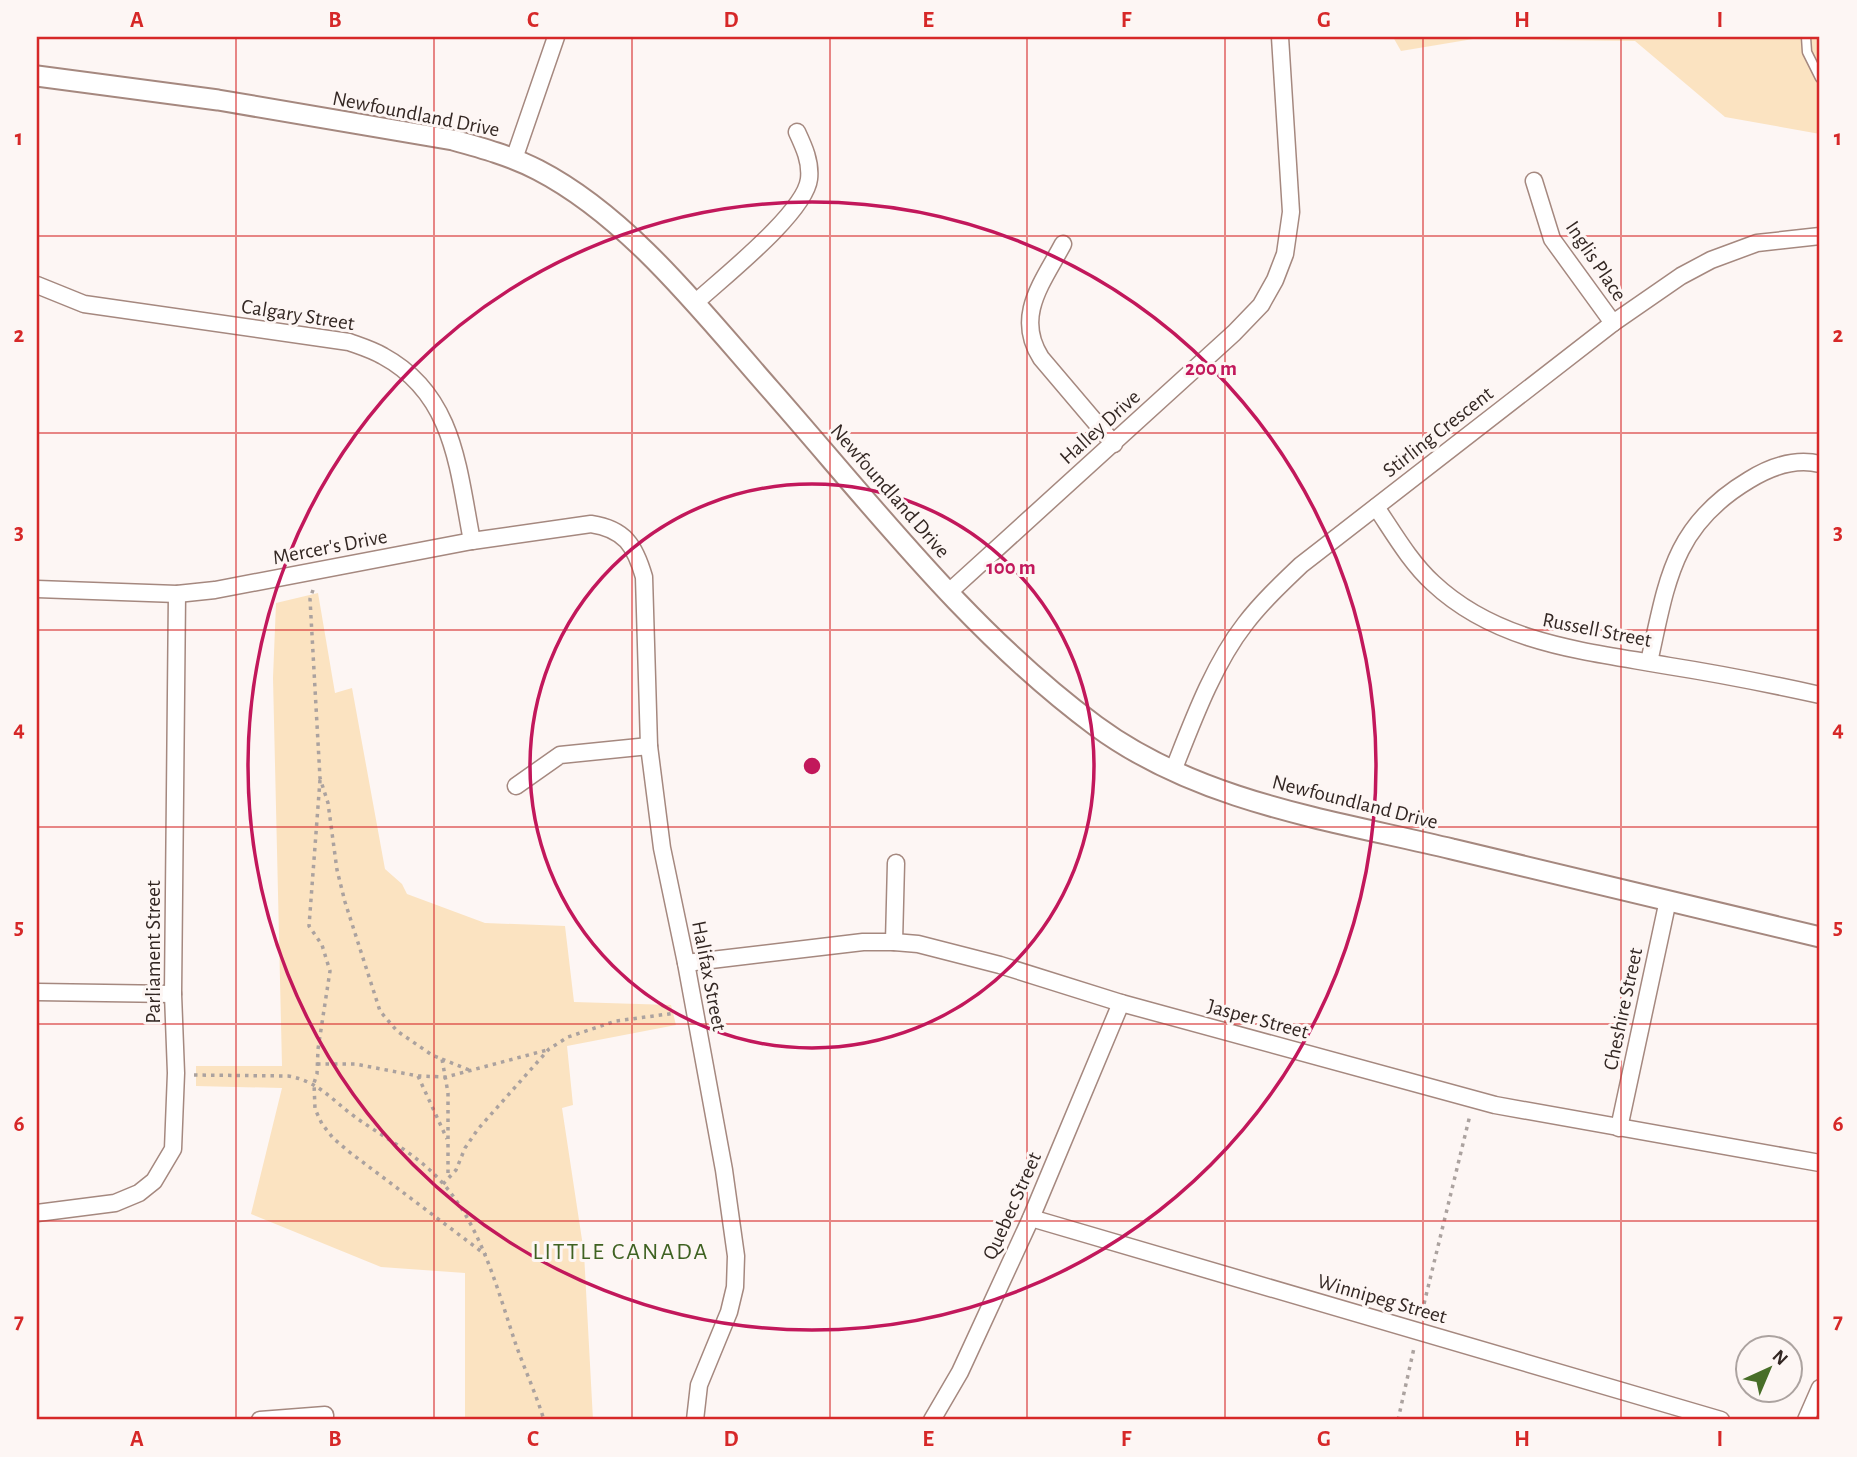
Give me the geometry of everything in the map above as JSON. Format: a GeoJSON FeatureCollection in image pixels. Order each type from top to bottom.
{"type":"FeatureCollection","features":[{"type":"Feature","properties":{"kind":"street"},"geometry":{"type":"LineString","coordinates":[[514,159],[556,37]]}},
{"type":"Feature","properties":{"kind":"street","name":"Halley Drive"},"geometry":{"type":"LineString","coordinates":[[949,593],[1114,444],[1261,305],[1286,254],[1291,212],[1280,37]]}},
{"type":"Feature","properties":{"kind":"street","name":"Newfoundland Drive"},"geometry":{"type":"LineString","coordinates":[[37,76],[218,100],[453,140],[514,159],[558,181],[602,211],[695,303],[949,593],[1050,690],[1119,742],[1173,771],[1226,793],[1820,937]]}},
{"type":"Feature","properties":{"kind":"street"},"geometry":{"type":"LineString","coordinates":[[695,303],[783,221],[805,192],[809,181],[809,168],[807,155],[797,132]]}},
{"type":"Feature","properties":{"kind":"street","name":"Inglis Place"},"geometry":{"type":"LineString","coordinates":[[1534,181],[1552,239],[1613,323]]}},
{"type":"Feature","properties":{"kind":"street","name":"Stirling Crescent"},"geometry":{"type":"LineString","coordinates":[[1173,771],[1225,654],[1266,598],[1301,565],[1613,323],[1681,276],[1711,260],[1757,243],[1820,236]]}},
{"type":"Feature","properties":{"kind":"street"},"geometry":{"type":"LineString","coordinates":[[1063,244],[1031,304],[1028,320],[1030,334],[1041,358],[1114,444]]}},
{"type":"Feature","properties":{"kind":"street","name":"Calgary Street"},"geometry":{"type":"LineString","coordinates":[[37,285],[84,304],[348,342],[383,356],[415,378],[441,413],[455,455],[472,541]]}},
{"type":"Feature","properties":{"kind":"street"},"geometry":{"type":"LineString","coordinates":[[1649,662],[1670,572],[1681,548],[1701,519],[1724,496],[1763,472],[1786,464],[1809,461],[1820,464]]}},
{"type":"Feature","properties":{"kind":"street","name":"Russell Street"},"geometry":{"type":"LineString","coordinates":[[1376,507],[1419,569],[1432,582],[1479,617],[1508,631],[1556,647],[1820,695]]}},
{"type":"Feature","properties":{"kind":"street","name":"Mercer's Drive"},"geometry":{"type":"LineString","coordinates":[[37,589],[177,594],[275,579],[472,541],[590,524],[607,526],[626,538]]}},
{"type":"Feature","properties":{"kind":"street","name":"Halifax Street"},"geometry":{"type":"LineString","coordinates":[[626,538],[638,556],[644,577],[649,746],[662,848],[724,1170],[736,1256],[735,1287],[729,1312],[699,1385],[695,1420]]}},
{"type":"Feature","properties":{"kind":"street","name":"Parliament Street"},"geometry":{"type":"LineString","coordinates":[[37,1213],[115,1203],[139,1193],[154,1181],[173,1149],[177,594]]}},
{"type":"Feature","properties":{"kind":"street"},"geometry":{"type":"LineString","coordinates":[[516,786],[560,755],[649,746]]}},
{"type":"Feature","properties":{"kind":"street"},"geometry":{"type":"LineString","coordinates":[[894,942],[896,863]]}},
{"type":"Feature","properties":{"kind":"street","name":"Cheshire Street"},"geometry":{"type":"LineString","coordinates":[[1619,1128],[1668,900]]}},
{"type":"Feature","properties":{"kind":"street","name":"Jasper Street"},"geometry":{"type":"LineString","coordinates":[[686,962],[863,942],[918,944],[1000,965],[1121,1003],[1495,1105],[1820,1163]]}},
{"type":"Feature","properties":{"kind":"street"},"geometry":{"type":"LineString","coordinates":[[37,992],[173,994]]}},
{"type":"Feature","properties":{"kind":"street","name":"Quebec Street"},"geometry":{"type":"LineString","coordinates":[[932,1420],[960,1372],[1031,1218],[1121,1003]]}},
{"type":"Feature","properties":{"kind":"street","name":"Winnipeg Street"},"geometry":{"type":"LineString","coordinates":[[1031,1218],[1721,1420]]}},
{"type":"Feature","properties":{"kind":"street"},"geometry":{"type":"LineString","coordinates":[[1806,1420],[1820,1388]]}},
{"type":"Feature","properties":{"kind":"street"},"geometry":{"type":"LineString","coordinates":[[260,1420],[325,1415],[325,1420]]}},
{"type":"Feature","properties":{"kind":"lane"},"geometry":{"type":"LineString","coordinates":[[1807,37],[1807,52],[1820,78]]}},
{"type":"Feature","properties":{"kind":"path"},"geometry":{"type":"LineString","coordinates":[[313,590],[310,599],[320,778],[309,926],[322,945],[330,971],[314,1083],[315,1109],[333,1138],[486,1255]]}},
{"type":"Feature","properties":{"kind":"path"},"geometry":{"type":"LineString","coordinates":[[306,592],[310,599]]}},
{"type":"Feature","properties":{"kind":"path"},"geometry":{"type":"LineString","coordinates":[[320,778],[328,803],[337,870],[345,902],[380,1011],[397,1031],[432,1055],[469,1070]]}},
{"type":"Feature","properties":{"kind":"path"},"geometry":{"type":"LineString","coordinates":[[443,1184],[456,1170],[465,1148],[478,1129],[549,1049],[568,1037],[616,1021],[676,1013]]}},
{"type":"Feature","properties":{"kind":"path"},"geometry":{"type":"LineString","coordinates":[[317,1064],[355,1064],[418,1076],[446,1077],[549,1049]]}},
{"type":"Feature","properties":{"kind":"path"},"geometry":{"type":"LineString","coordinates":[[442,1059],[446,1077],[448,1177]]}},
{"type":"Feature","properties":{"kind":"path"},"geometry":{"type":"LineString","coordinates":[[194,1075],[288,1076],[314,1083],[354,1116],[420,1161],[443,1184],[473,1228],[486,1255],[544,1420]]}},
{"type":"Feature","properties":{"kind":"path"},"geometry":{"type":"LineString","coordinates":[[418,1076],[447,1141]]}},
{"type":"Feature","properties":{"kind":"path"},"geometry":{"type":"LineString","coordinates":[[1422,1312],[1470,1115]]}},
{"type":"Feature","properties":{"kind":"path"},"geometry":{"type":"LineString","coordinates":[[1398,1420],[1414,1348]]}},
{"type":"Feature","properties":{"kind":"shaded area"},"geometry":{"type":"Polygon","coordinates":[[[1393,37],[1820,37],[1820,134],[1725,117],[1635,41],[1473,39],[1401,51],[1393,37]]]}},
{"type":"Feature","properties":{"kind":"shaded area"},"geometry":{"type":"Polygon","coordinates":[[[318,593],[335,693],[352,688],[385,869],[402,884],[407,894],[485,923],[565,926],[574,1002],[671,1005],[676,1025],[567,1046],[573,1105],[562,1108],[584,1253],[593,1420],[465,1420],[465,1273],[381,1267],[251,1214],[282,1088],[196,1086],[196,1066],[282,1066],[273,678],[276,603],[318,593]]]}},
{"type":"Feature","properties":{"kind":"district","name":"LITTLE CANADA"},"geometry":{"type":"Point","coordinates":[621,1252]}}]}
